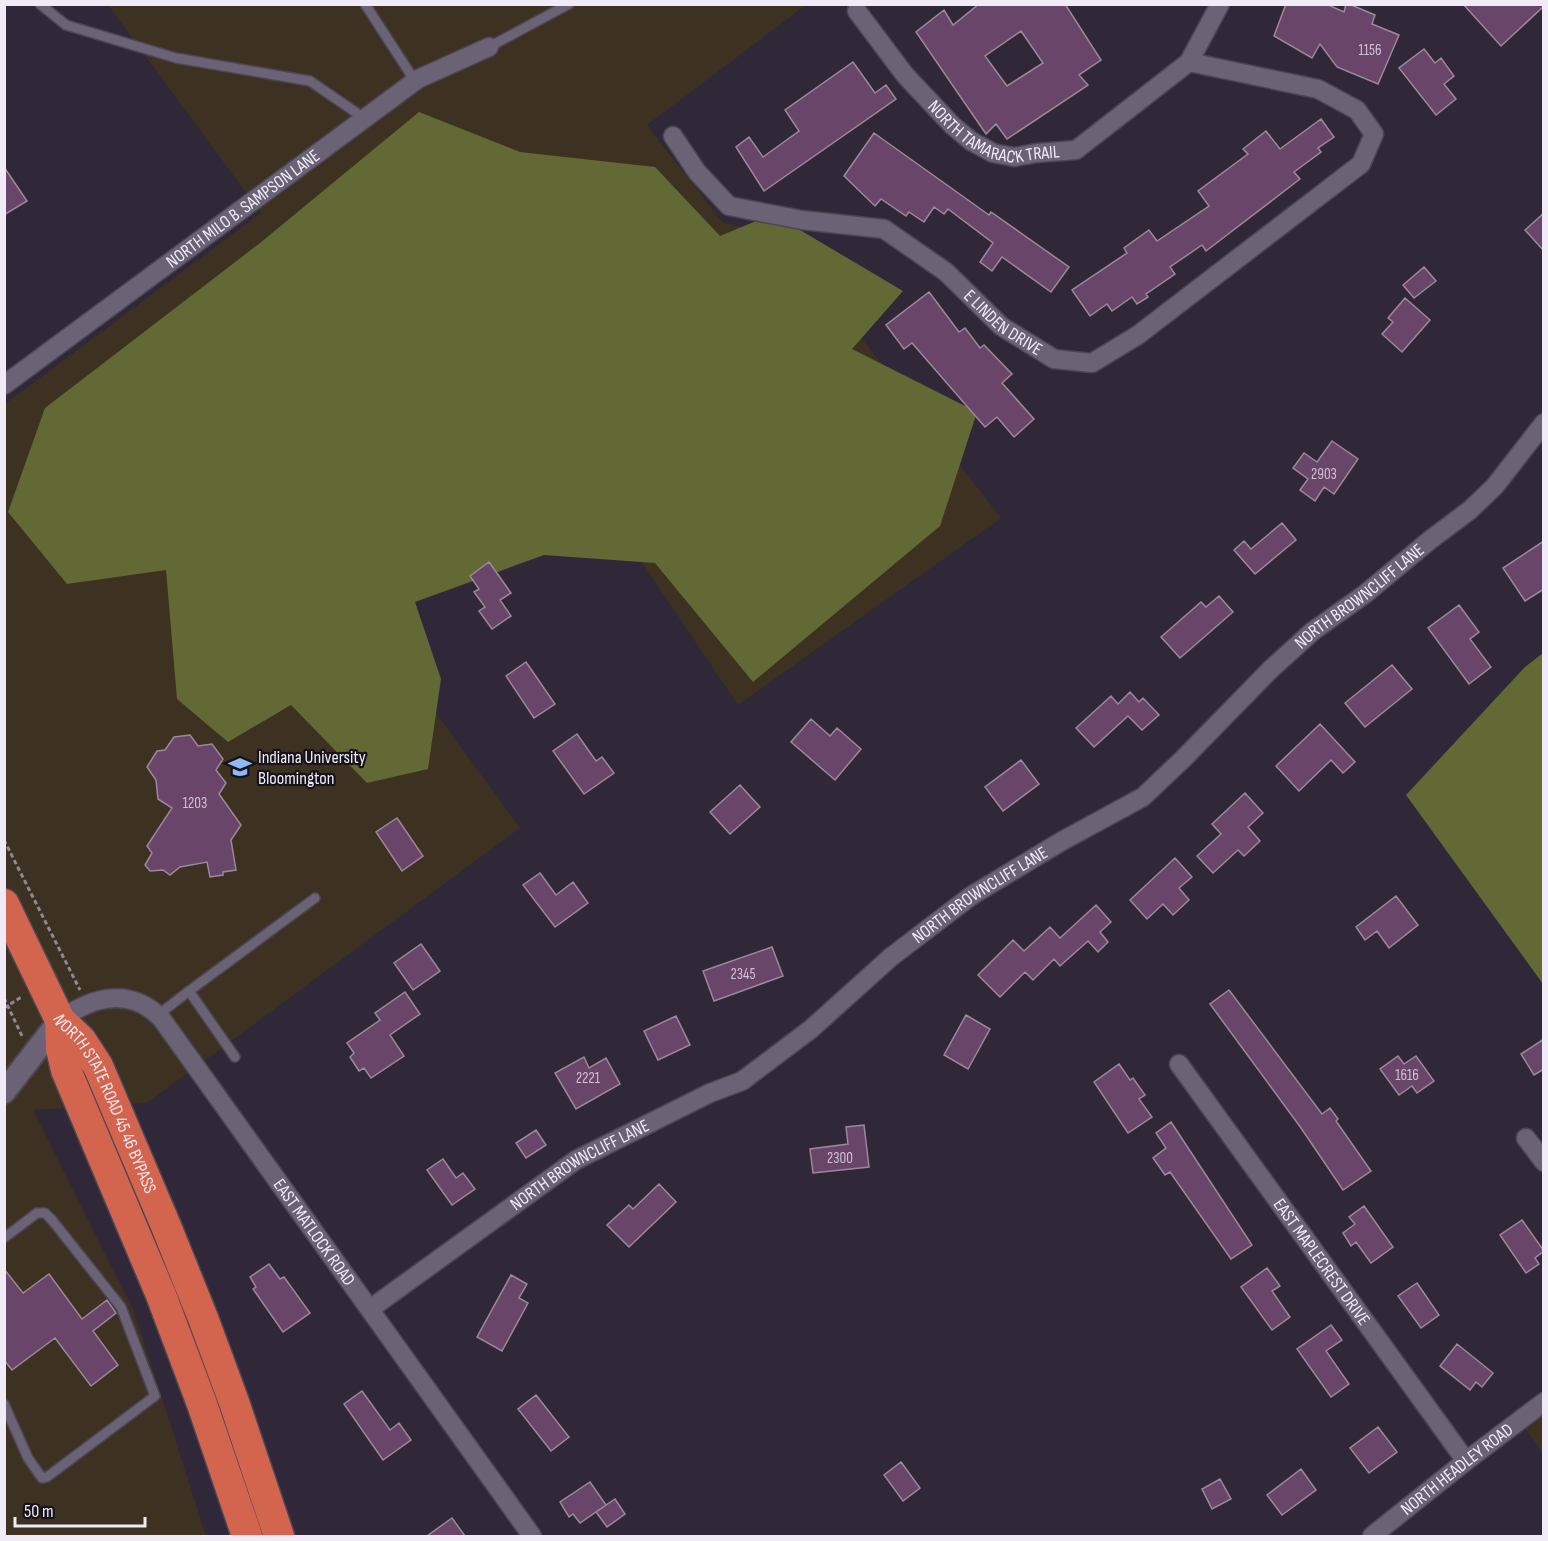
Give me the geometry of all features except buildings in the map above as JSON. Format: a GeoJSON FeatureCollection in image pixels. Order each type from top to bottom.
{"type":"FeatureCollection","features":[{"type":"Feature","properties":{"kind":"highway"},"geometry":{"type":"LineString","coordinates":[[4,904],[60,1020]]}},
{"type":"Feature","properties":{"kind":"highway","name":"NORTH STATE ROAD 45 46 BYPASS"},"geometry":{"type":"LineString","coordinates":[[60,1020],[61,1049],[66,1070],[128,1212],[165,1306],[206,1414],[247,1536]]}},
{"type":"Feature","properties":{"kind":"highway","name":"NORTH STATE ROAD 45 46 BYPASS"},"geometry":{"type":"LineString","coordinates":[[60,1020],[81,1040],[94,1057],[137,1156],[218,1360],[279,1536]]}},
{"type":"Feature","properties":{"kind":"street","name":"NORTH TAMARACK TRAIL"},"geometry":{"type":"LineString","coordinates":[[857,11],[905,75],[952,125],[971,141],[993,153],[1014,157],[1076,150],[1189,62],[1220,4]]}},
{"type":"Feature","properties":{"kind":"street","name":"NORTH MILO B. SAMPSON LANE"},"geometry":{"type":"LineString","coordinates":[[4,385],[415,81],[489,47]]}},
{"type":"Feature","properties":{"kind":"street","name":"E LINDEN DRIVE"},"geometry":{"type":"LineString","coordinates":[[673,136],[697,172],[729,206],[802,220],[884,229],[946,272],[1001,326],[1054,359],[1092,363],[1138,334],[1361,164],[1374,134],[1358,110],[1318,89],[1189,62]]}},
{"type":"Feature","properties":{"kind":"street","name":"NORTH BROWNCLIFF LANE"},"geometry":{"type":"LineString","coordinates":[[370,1309],[576,1160],[700,1097],[742,1081],[811,1029],[891,957],[970,896],[1062,841],[1143,797],[1270,670],[1313,631],[1365,594],[1470,510],[1495,486],[1544,423]]}},
{"type":"Feature","properties":{"kind":"street","name":"EAST MATLOCK ROAD"},"geometry":{"type":"LineString","coordinates":[[60,1020],[88,1005],[116,998],[138,1002],[158,1015],[532,1536]]}},
{"type":"Feature","properties":{"kind":"street"},"geometry":{"type":"LineString","coordinates":[[4,1092],[60,1020]]}},
{"type":"Feature","properties":{"kind":"street","name":"EAST MAPLECREST DRIVE"},"geometry":{"type":"LineString","coordinates":[[1179,1064],[1466,1461]]}},
{"type":"Feature","properties":{"kind":"street"},"geometry":{"type":"LineString","coordinates":[[1526,1138],[1544,1162]]}},
{"type":"Feature","properties":{"kind":"street","name":"NORTH HEADLEY ROAD"},"geometry":{"type":"LineString","coordinates":[[1372,1536],[1544,1402]]}},
{"type":"Feature","properties":{"kind":"lane"},"geometry":{"type":"LineString","coordinates":[[40,4],[66,25],[176,58],[310,81],[364,118]]}},
{"type":"Feature","properties":{"kind":"lane"},"geometry":{"type":"LineString","coordinates":[[364,4],[415,81]]}},
{"type":"Feature","properties":{"kind":"lane"},"geometry":{"type":"LineString","coordinates":[[489,47],[569,4]]}},
{"type":"Feature","properties":{"kind":"lane"},"geometry":{"type":"LineString","coordinates":[[158,1015],[315,898]]}},
{"type":"Feature","properties":{"kind":"lane"},"geometry":{"type":"LineString","coordinates":[[189,991],[235,1057]]}},
{"type":"Feature","properties":{"kind":"lane"},"geometry":{"type":"LineString","coordinates":[[4,1238],[37,1213],[45,1214],[52,1220],[121,1307],[154,1396],[47,1477],[42,1478],[28,1458],[4,1404]]}},
{"type":"Feature","properties":{"kind":"path"},"geometry":{"type":"LineString","coordinates":[[4,840],[71,972]]}},
{"type":"Feature","properties":{"kind":"shaded area","name":"Indiana University Bloomington"},"geometry":{"type":"Polygon","coordinates":[[[108,5],[806,5],[647,125],[722,222],[784,238],[1001,518],[738,705],[556,435],[348,593],[520,828],[147,1103],[33,1110],[135,1314],[206,1536],[5,1536],[5,404],[261,213],[108,5]]]}},
{"type":"Feature","properties":{"kind":"shaded area"},"geometry":{"type":"Polygon","coordinates":[[[1543,1402],[1543,1454],[1520,1420],[1543,1402]]]}},
{"type":"Feature","properties":{"kind":"green space"},"geometry":{"type":"Polygon","coordinates":[[[419,112],[520,152],[655,167],[720,236],[773,214],[903,291],[852,349],[977,412],[940,526],[753,682],[655,563],[544,555],[415,602],[441,679],[428,769],[367,783],[291,705],[228,742],[177,699],[166,570],[67,584],[8,512],[45,408],[260,243],[419,112]]]}},
{"type":"Feature","properties":{"kind":"green space"},"geometry":{"type":"Polygon","coordinates":[[[1543,653],[1543,984],[1406,795],[1525,667],[1543,653]]]}},
{"type":"Feature","properties":{"kind":"place","name":"Indiana University Bloomington"},"geometry":{"type":"Point","coordinates":[240,767]}}]}
